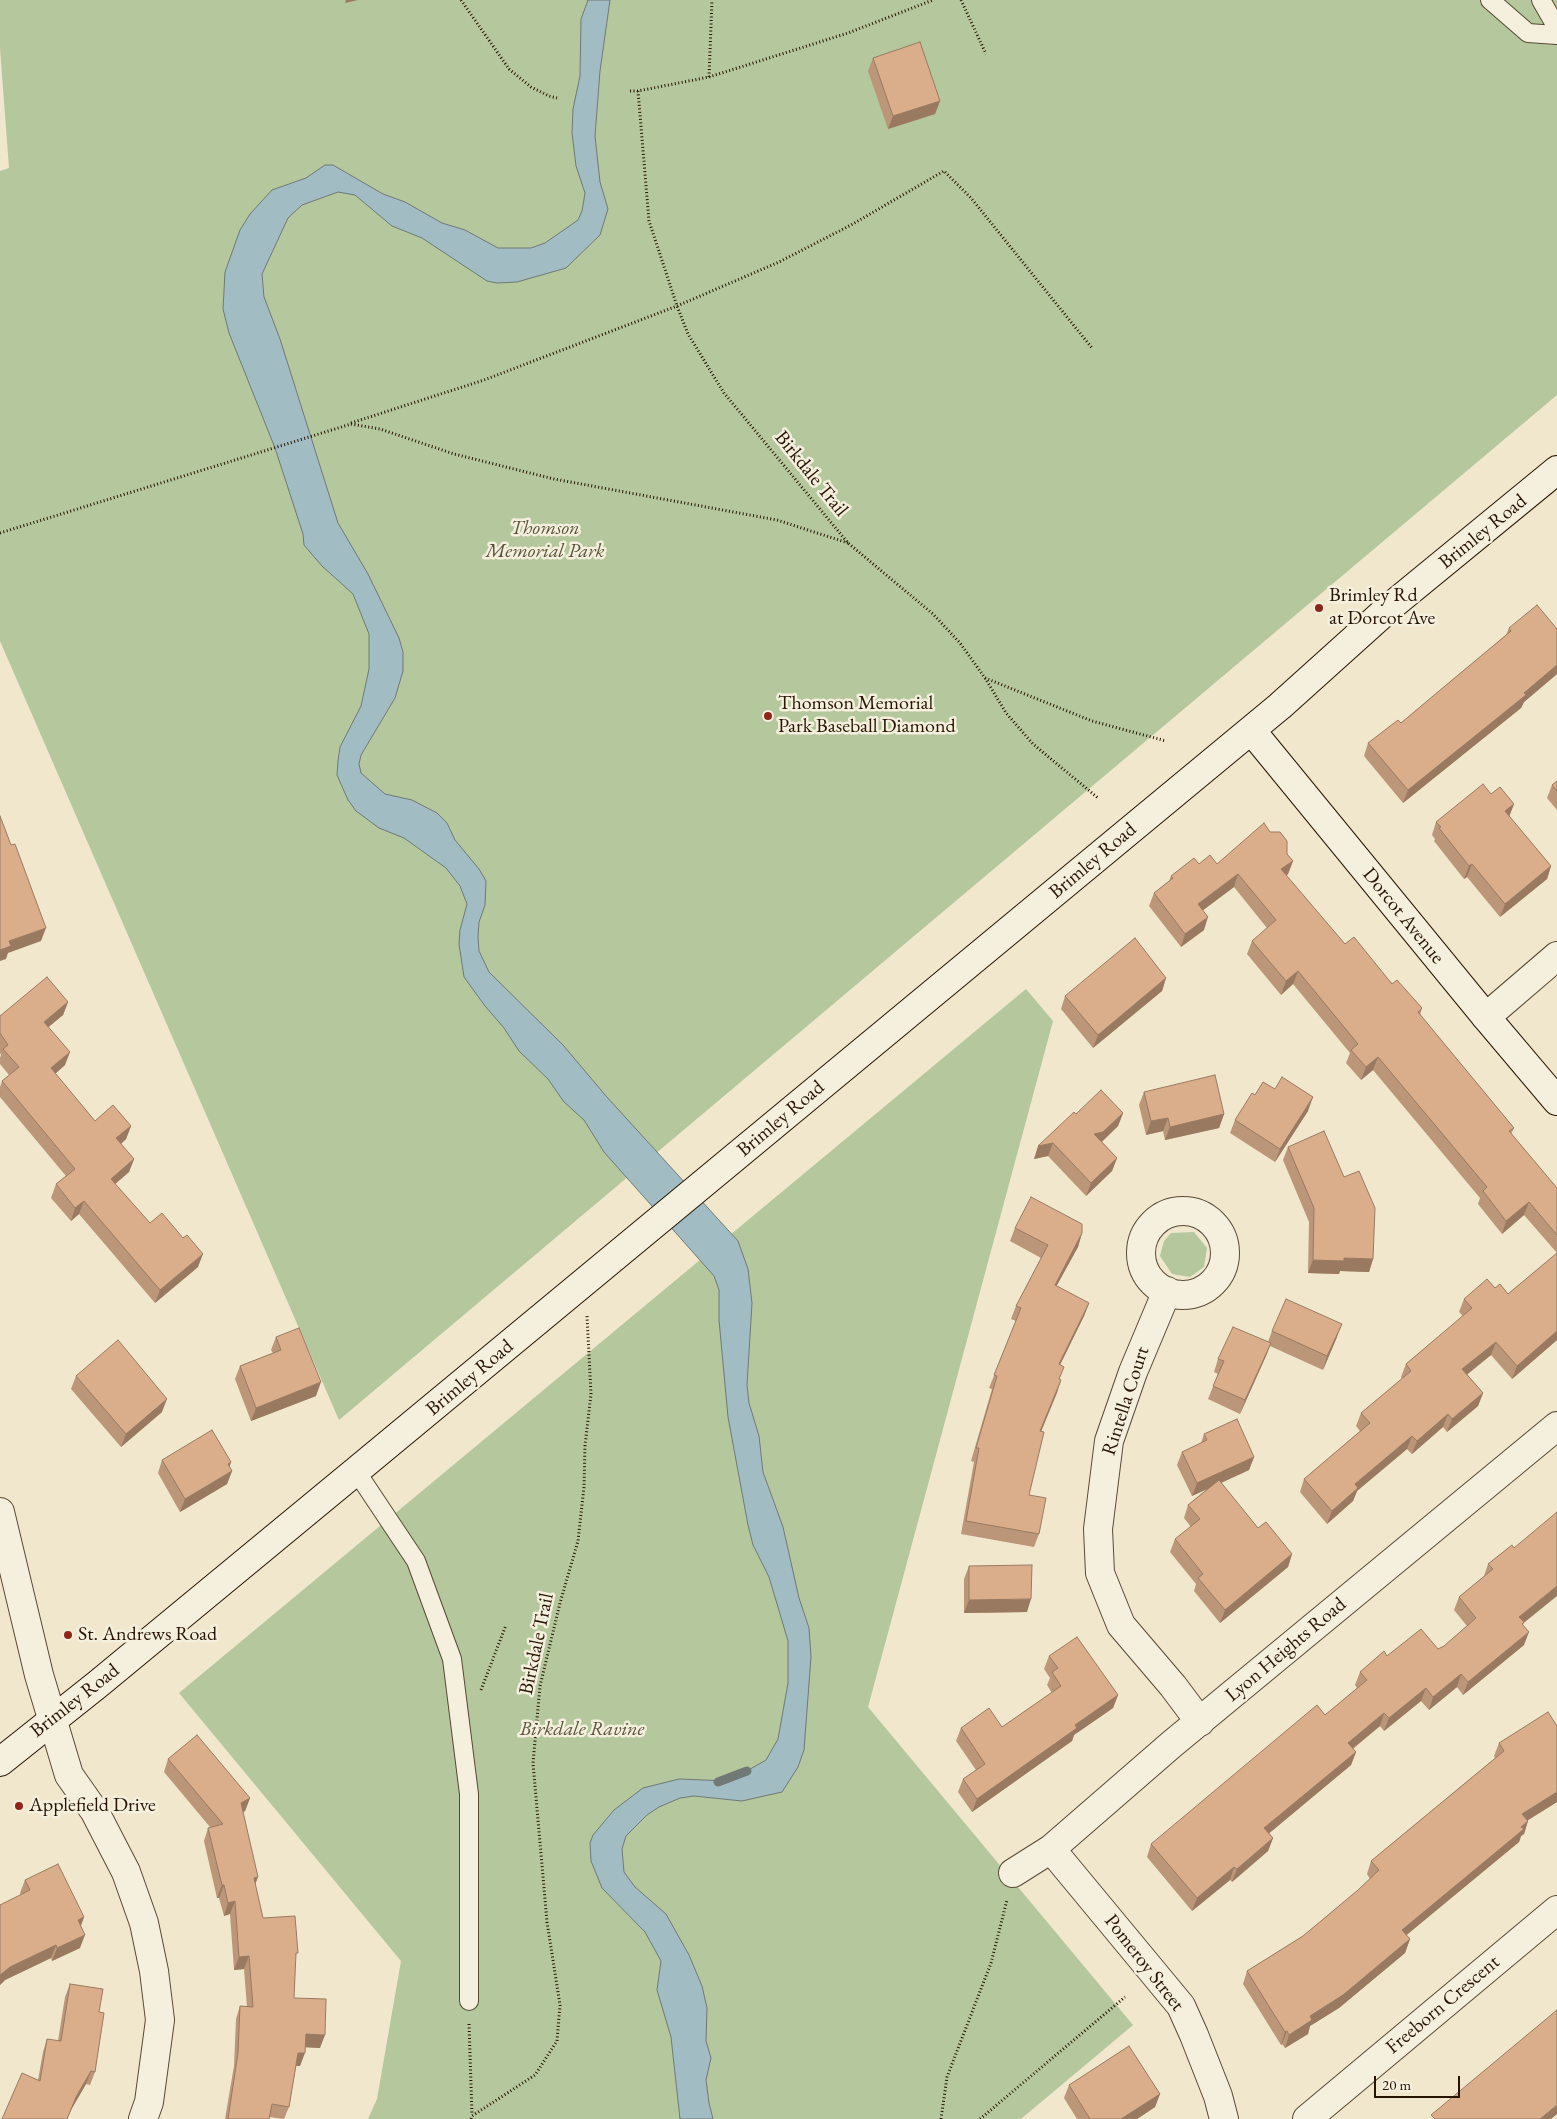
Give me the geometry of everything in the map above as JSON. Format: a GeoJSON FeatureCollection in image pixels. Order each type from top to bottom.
{"type":"FeatureCollection","features":[{"type":"Feature","properties":{"kind":"street","name":"Brimley Road"},"geometry":{"type":"LineString","coordinates":[[0,1762],[356,1471],[1280,706],[1390,606],[1557,470]]}},
{"type":"Feature","properties":{"kind":"street","name":"Dorcot Avenue"},"geometry":{"type":"LineString","coordinates":[[1251,730],[1557,1101]]}},
{"type":"Feature","properties":{"kind":"street"},"geometry":{"type":"LineString","coordinates":[[1486,1017],[1557,956]]}},
{"type":"Feature","properties":{"kind":"street","name":"Rintella Court"},"geometry":{"type":"LineString","coordinates":[[1167,1291],[1133,1372],[1109,1441],[1098,1529],[1100,1573],[1120,1626],[1173,1686],[1200,1722]]}},
{"type":"Feature","properties":{"kind":"street","name":"Lyon Heights Road"},"geometry":{"type":"LineString","coordinates":[[1013,1873],[1051,1849],[1200,1722],[1557,1426]]}},
{"type":"Feature","properties":{"kind":"street"},"geometry":{"type":"LineString","coordinates":[[0,1512],[39,1675],[69,1775],[96,1812],[126,1872],[144,1923],[154,1971],[160,2020],[149,2102],[143,2119]]}},
{"type":"Feature","properties":{"kind":"street","name":"Pomeroy Street"},"geometry":{"type":"LineString","coordinates":[[1051,1849],[1181,2006],[1218,2096],[1224,2119]]}},
{"type":"Feature","properties":{"kind":"street","name":"Freeborn Crescent"},"geometry":{"type":"LineString","coordinates":[[1307,2119],[1557,1910]]}},
{"type":"Feature","properties":{"kind":"lane"},"geometry":{"type":"LineString","coordinates":[[1490,0],[1528,32],[1557,35]]}},
{"type":"Feature","properties":{"kind":"lane"},"geometry":{"type":"LineString","coordinates":[[1541,0],[1557,28]]}},
{"type":"Feature","properties":{"kind":"lane"},"geometry":{"type":"LineString","coordinates":[[356,1471],[416,1561],[452,1659],[469,1794],[469,2001]]}},
{"type":"Feature","properties":{"kind":"path"},"geometry":{"type":"LineString","coordinates":[[461,0],[509,69],[531,87],[557,98]]}},
{"type":"Feature","properties":{"kind":"path"},"geometry":{"type":"LineString","coordinates":[[709,77],[712,0]]}},
{"type":"Feature","properties":{"kind":"path"},"geometry":{"type":"LineString","coordinates":[[630,91],[709,77],[848,33],[933,0]]}},
{"type":"Feature","properties":{"kind":"path"},"geometry":{"type":"LineString","coordinates":[[962,0],[986,54]]}},
{"type":"Feature","properties":{"kind":"path","name":"Birkdale Trail"},"geometry":{"type":"LineString","coordinates":[[638,91],[649,221],[688,334],[724,393],[848,542],[933,614],[960,643],[985,678],[1006,713],[1033,744],[1098,798]]}},
{"type":"Feature","properties":{"kind":"path"},"geometry":{"type":"LineString","coordinates":[[0,533],[351,424],[484,380],[677,306],[787,258],[851,225],[944,172],[971,198],[1092,348]]}},
{"type":"Feature","properties":{"kind":"path"},"geometry":{"type":"LineString","coordinates":[[351,424],[380,428],[454,454],[554,479],[777,520],[848,542]]}},
{"type":"Feature","properties":{"kind":"path"},"geometry":{"type":"LineString","coordinates":[[985,678],[1092,722],[1166,741]]}},
{"type":"Feature","properties":{"kind":"path","name":"Birkdale Trail"},"geometry":{"type":"LineString","coordinates":[[471,2117],[535,2075],[557,2041],[560,2004],[546,1922],[533,1762],[540,1686],[560,1603],[578,1541],[584,1487],[585,1446],[591,1394],[589,1331],[580,1286]]}},
{"type":"Feature","properties":{"kind":"path"},"geometry":{"type":"LineString","coordinates":[[479,1694],[506,1625]]}},
{"type":"Feature","properties":{"kind":"path"},"geometry":{"type":"LineString","coordinates":[[940,2119],[947,2077],[991,1963],[1013,1873]]}},
{"type":"Feature","properties":{"kind":"path"},"geometry":{"type":"LineString","coordinates":[[980,2119],[1125,1997]]}},
{"type":"Feature","properties":{"kind":"path"},"geometry":{"type":"LineString","coordinates":[[469,2001],[471,2117]]}},
{"type":"Feature","properties":{"kind":"green space","name":"Thomson Memorial Park"},"geometry":{"type":"Polygon","coordinates":[[[0,0],[1557,0],[1557,395],[339,1420],[0,641],[0,171],[9,168],[0,48],[0,0]]]}},
{"type":"Feature","properties":{"kind":"green space","name":"Birkdale Ravine"},"geometry":{"type":"Polygon","coordinates":[[[1026,989],[1053,1021],[868,1707],[1133,2025],[1021,2119],[368,2119],[377,2099],[401,1961],[179,1693],[1026,989]]]}},
{"type":"Feature","properties":{"kind":"green space"},"geometry":{"type":"Polygon","coordinates":[[[1194,1232],[1207,1248],[1204,1267],[1190,1277],[1172,1274],[1160,1256],[1164,1241],[1171,1233],[1194,1232]]]}},
{"type":"Feature","properties":{"kind":"water"},"geometry":{"type":"Polygon","coordinates":[[[588,0],[610,0],[600,71],[595,136],[600,182],[608,209],[600,235],[566,268],[517,282],[497,283],[487,281],[422,238],[392,226],[355,195],[338,192],[302,205],[288,218],[262,274],[264,297],[280,339],[338,523],[368,574],[399,638],[403,652],[403,671],[395,698],[361,755],[359,764],[361,773],[385,794],[412,800],[437,813],[447,823],[455,840],[479,869],[486,881],[485,905],[479,922],[478,937],[479,951],[489,972],[563,1045],[606,1096],[738,1241],[748,1269],[752,1303],[747,1385],[749,1403],[759,1436],[763,1472],[783,1527],[799,1598],[809,1628],[811,1657],[804,1750],[798,1767],[782,1792],[742,1801],[694,1796],[680,1798],[659,1807],[647,1815],[626,1836],[622,1849],[624,1872],[635,1887],[666,1914],[689,1955],[702,1986],[707,2008],[706,2041],[711,2058],[706,2080],[713,2119],[680,2119],[671,2037],[657,1990],[661,1961],[645,1932],[602,1888],[591,1861],[590,1843],[593,1835],[614,1810],[643,1788],[679,1779],[729,1781],[766,1760],[778,1739],[788,1683],[788,1641],[769,1577],[753,1545],[748,1525],[728,1417],[719,1320],[719,1290],[714,1276],[604,1152],[584,1120],[564,1102],[548,1079],[519,1051],[504,1028],[464,977],[459,944],[460,930],[467,904],[460,886],[446,868],[404,838],[379,828],[356,811],[348,800],[337,775],[338,761],[340,747],[361,706],[369,669],[369,634],[353,594],[322,566],[304,545],[303,534],[275,448],[229,333],[223,309],[225,272],[240,230],[250,214],[272,190],[306,178],[325,165],[333,165],[383,194],[405,202],[442,223],[465,230],[498,248],[531,248],[545,243],[578,220],[582,211],[585,193],[576,166],[572,133],[573,109],[580,76],[581,19],[588,0]]]}},
{"type":"Feature","properties":{"kind":"building"},"geometry":{"type":"Polygon","coordinates":[[[920,42],[940,101],[893,116],[873,58],[920,42]]]}},
{"type":"Feature","properties":{"kind":"building"},"geometry":{"type":"Polygon","coordinates":[[[1537,605],[1557,629],[1557,665],[1524,693],[1526,695],[1408,790],[1368,743],[1398,720],[1401,723],[1511,631],[1509,628],[1537,605]]]}},
{"type":"Feature","properties":{"kind":"building"},"geometry":{"type":"Polygon","coordinates":[[[1557,781],[1557,791],[1552,785],[1557,781]]]}},
{"type":"Feature","properties":{"kind":"building"},"geometry":{"type":"Polygon","coordinates":[[[1483,784],[1491,794],[1500,787],[1514,804],[1505,811],[1551,866],[1505,904],[1472,864],[1469,866],[1436,822],[1483,784]]]}},
{"type":"Feature","properties":{"kind":"building"},"geometry":{"type":"Polygon","coordinates":[[[0,816],[11,845],[15,844],[46,928],[9,941],[11,946],[0,950],[0,816]]]}},
{"type":"Feature","properties":{"kind":"building"},"geometry":{"type":"Polygon","coordinates":[[[1264,823],[1270,832],[1280,832],[1287,841],[1287,854],[1293,861],[1281,869],[1345,944],[1354,937],[1392,984],[1397,980],[1422,1008],[1418,1012],[1514,1128],[1509,1131],[1557,1188],[1557,1235],[1529,1202],[1506,1221],[1483,1191],[1487,1187],[1378,1057],[1366,1067],[1351,1050],[1358,1044],[1298,971],[1286,981],[1252,941],[1276,920],[1238,874],[1198,904],[1208,917],[1185,934],[1154,893],[1173,878],[1171,876],[1194,858],[1199,864],[1210,855],[1217,864],[1264,823]]]}},
{"type":"Feature","properties":{"kind":"building"},"geometry":{"type":"Polygon","coordinates":[[[1135,938],[1166,978],[1098,1035],[1065,996],[1135,938]]]}},
{"type":"Feature","properties":{"kind":"building"},"geometry":{"type":"Polygon","coordinates":[[[47,977],[68,1002],[44,1022],[70,1052],[51,1068],[95,1121],[113,1105],[131,1126],[116,1138],[134,1159],[111,1179],[150,1223],[162,1213],[183,1238],[187,1235],[203,1254],[160,1290],[84,1201],[75,1208],[56,1184],[75,1169],[2,1081],[19,1067],[3,1049],[8,1045],[0,1033],[0,1016],[47,977]]]}},
{"type":"Feature","properties":{"kind":"building"},"geometry":{"type":"Polygon","coordinates":[[[1215,1075],[1224,1114],[1170,1127],[1168,1118],[1151,1121],[1144,1092],[1215,1075]]]}},
{"type":"Feature","properties":{"kind":"building"},"geometry":{"type":"Polygon","coordinates":[[[1282,1077],[1313,1097],[1280,1149],[1235,1120],[1252,1093],[1255,1095],[1263,1082],[1275,1089],[1282,1077]]]}},
{"type":"Feature","properties":{"kind":"building"},"geometry":{"type":"Polygon","coordinates":[[[1101,1090],[1123,1113],[1103,1132],[1094,1134],[1117,1158],[1091,1183],[1053,1143],[1038,1146],[1101,1090]]]}},
{"type":"Feature","properties":{"kind":"building"},"geometry":{"type":"Polygon","coordinates":[[[1324,1131],[1344,1177],[1359,1171],[1375,1208],[1373,1259],[1344,1258],[1344,1261],[1313,1260],[1314,1208],[1288,1147],[1324,1131]]]}},
{"type":"Feature","properties":{"kind":"building"},"geometry":{"type":"Polygon","coordinates":[[[1031,1197],[1082,1224],[1082,1233],[1055,1285],[1089,1303],[1059,1364],[1064,1367],[1059,1379],[1061,1380],[1040,1431],[1044,1432],[1029,1495],[1046,1498],[1039,1534],[966,1521],[979,1448],[976,1448],[997,1376],[994,1375],[1021,1308],[1016,1306],[1048,1245],[1015,1228],[1031,1197]]]}},
{"type":"Feature","properties":{"kind":"building"},"geometry":{"type":"Polygon","coordinates":[[[1557,1253],[1557,1331],[1517,1366],[1496,1342],[1462,1369],[1483,1393],[1452,1419],[1448,1414],[1417,1441],[1412,1436],[1355,1484],[1358,1488],[1332,1511],[1304,1479],[1370,1423],[1361,1413],[1411,1371],[1406,1364],[1472,1308],[1464,1299],[1487,1279],[1495,1288],[1500,1284],[1508,1294],[1557,1253]]]}},
{"type":"Feature","properties":{"kind":"building"},"geometry":{"type":"Polygon","coordinates":[[[1286,1299],[1342,1324],[1327,1356],[1272,1331],[1286,1299]]]}},
{"type":"Feature","properties":{"kind":"building"},"geometry":{"type":"Polygon","coordinates":[[[1233,1327],[1271,1343],[1245,1400],[1213,1386],[1224,1361],[1218,1359],[1233,1327]]]}},
{"type":"Feature","properties":{"kind":"building"},"geometry":{"type":"Polygon","coordinates":[[[299,1328],[321,1382],[256,1408],[240,1366],[281,1350],[276,1337],[299,1328]]]}},
{"type":"Feature","properties":{"kind":"building"},"geometry":{"type":"Polygon","coordinates":[[[118,1340],[167,1399],[126,1434],[76,1376],[118,1340]]]}},
{"type":"Feature","properties":{"kind":"building"},"geometry":{"type":"Polygon","coordinates":[[[1237,1419],[1254,1457],[1197,1483],[1182,1452],[1207,1440],[1204,1434],[1237,1419]]]}},
{"type":"Feature","properties":{"kind":"building"},"geometry":{"type":"Polygon","coordinates":[[[212,1430],[231,1462],[228,1464],[232,1471],[185,1499],[162,1460],[212,1430]]]}},
{"type":"Feature","properties":{"kind":"building"},"geometry":{"type":"Polygon","coordinates":[[[1219,1480],[1258,1528],[1266,1522],[1292,1554],[1225,1610],[1198,1578],[1203,1574],[1175,1539],[1200,1519],[1188,1505],[1219,1480]]]}},
{"type":"Feature","properties":{"kind":"building"},"geometry":{"type":"Polygon","coordinates":[[[1557,1512],[1557,1586],[1519,1617],[1529,1632],[1468,1682],[1461,1674],[1433,1697],[1426,1688],[1389,1718],[1384,1713],[1348,1743],[1356,1752],[1264,1828],[1273,1838],[1237,1869],[1234,1867],[1197,1898],[1151,1844],[1317,1705],[1325,1715],[1367,1680],[1360,1672],[1384,1651],[1387,1656],[1421,1629],[1438,1649],[1444,1646],[1476,1618],[1459,1597],[1493,1569],[1488,1564],[1512,1545],[1514,1548],[1557,1512]]]}},
{"type":"Feature","properties":{"kind":"building"},"geometry":{"type":"Polygon","coordinates":[[[1032,1565],[1031,1599],[969,1600],[969,1566],[1032,1565]]]}},
{"type":"Feature","properties":{"kind":"building"},"geometry":{"type":"Polygon","coordinates":[[[1077,1637],[1118,1695],[1075,1725],[1077,1728],[977,1799],[963,1779],[985,1764],[961,1728],[989,1708],[1002,1727],[1061,1686],[1052,1672],[1058,1668],[1049,1656],[1077,1637]]]}},
{"type":"Feature","properties":{"kind":"building"},"geometry":{"type":"Polygon","coordinates":[[[1548,1712],[1557,1726],[1557,1792],[1522,1814],[1528,1821],[1521,1827],[1524,1829],[1402,1930],[1410,1939],[1343,1995],[1310,2016],[1312,2020],[1289,2035],[1287,2031],[1285,2032],[1247,1971],[1303,1936],[1358,1890],[1379,1870],[1371,1861],[1504,1751],[1499,1743],[1548,1712]]]}},
{"type":"Feature","properties":{"kind":"building"},"geometry":{"type":"Polygon","coordinates":[[[197,1735],[250,1798],[241,1803],[258,1877],[254,1878],[263,1918],[295,1916],[298,1953],[296,1953],[294,1998],[326,1999],[325,2035],[306,2034],[305,2053],[298,2053],[289,2107],[272,2104],[269,2119],[228,2119],[238,2053],[240,2006],[253,2007],[249,1956],[239,1957],[235,1901],[228,1903],[208,1828],[223,1824],[168,1759],[197,1735]]]}},
{"type":"Feature","properties":{"kind":"building"},"geometry":{"type":"Polygon","coordinates":[[[58,1864],[84,1917],[78,1920],[85,1935],[57,1948],[56,1945],[10,1967],[0,1975],[0,1905],[30,1890],[25,1880],[58,1864]]]}},
{"type":"Feature","properties":{"kind":"building"},"geometry":{"type":"Polygon","coordinates":[[[70,1984],[103,1989],[99,2012],[104,2013],[95,2072],[91,2071],[76,2097],[67,2119],[2,2119],[22,2073],[40,2081],[47,2039],[61,2041],[70,1984]]]}},
{"type":"Feature","properties":{"kind":"building"},"geometry":{"type":"Polygon","coordinates":[[[1557,2010],[1557,2105],[1540,2119],[1435,2119],[1431,2115],[1557,2010]]]}},
{"type":"Feature","properties":{"kind":"building"},"geometry":{"type":"Polygon","coordinates":[[[1129,2046],[1160,2094],[1121,2119],[1090,2119],[1069,2085],[1129,2046]]]}},
{"type":"Feature","properties":{"kind":"waterway"},"geometry":{"type":"LineString","coordinates":[[718,1782],[747,1771]]}},
{"type":"Feature","properties":{"kind":"place","name":"Brimley Rd at Dorcot Ave"},"geometry":{"type":"Point","coordinates":[1319,608]}},
{"type":"Feature","properties":{"kind":"place","name":"Thomson Memorial Park Baseball Diamond"},"geometry":{"type":"Point","coordinates":[768,716]}},
{"type":"Feature","properties":{"kind":"place","name":"St. Andrews Road"},"geometry":{"type":"Point","coordinates":[68,1635]}},
{"type":"Feature","properties":{"kind":"place","name":"Applefield Drive"},"geometry":{"type":"Point","coordinates":[19,1806]}}]}
